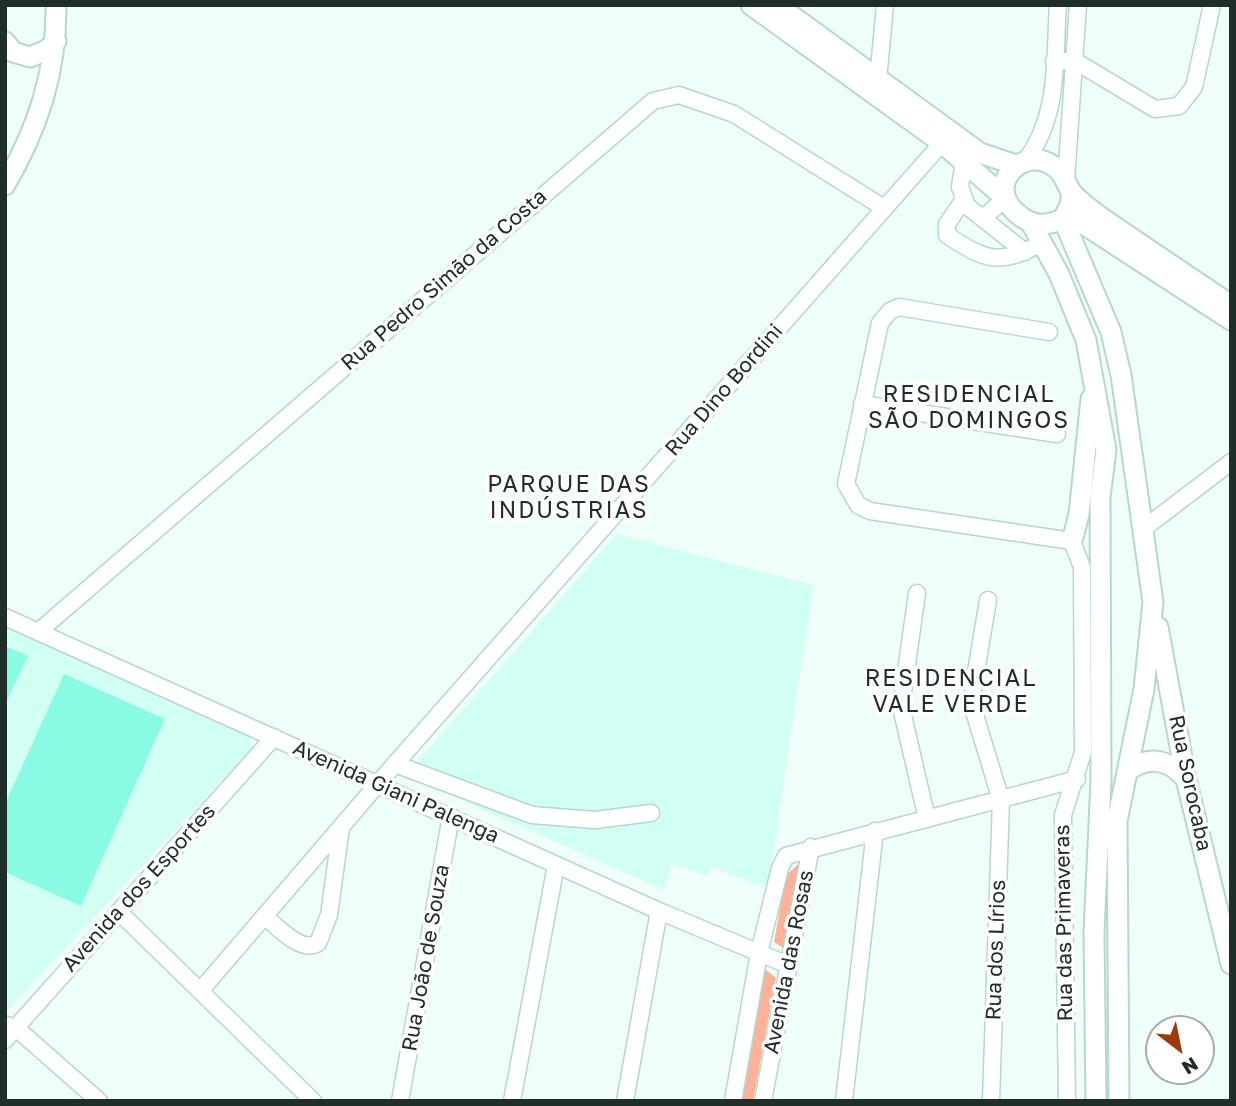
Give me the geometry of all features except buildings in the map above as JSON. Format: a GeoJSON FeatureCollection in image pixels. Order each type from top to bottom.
{"type":"FeatureCollection","features":[{"type":"Feature","properties":{"kind":"main road"},"geometry":{"type":"LineString","coordinates":[[5,185],[36,124],[52,69],[56,41],[56,5]]}},
{"type":"Feature","properties":{"kind":"main road"},"geometry":{"type":"LineString","coordinates":[[751,5],[942,143],[1004,197],[1015,213],[1031,223],[1042,225],[1066,216]]}},
{"type":"Feature","properties":{"kind":"main road"},"geometry":{"type":"LineString","coordinates":[[777,5],[979,153],[1021,163],[1050,164],[1068,186],[1104,220],[1231,305]]}},
{"type":"Feature","properties":{"kind":"main road"},"geometry":{"type":"LineString","coordinates":[[5,42],[13,52],[30,57],[47,50],[56,41]]}},
{"type":"Feature","properties":{"kind":"main road"},"geometry":{"type":"LineString","coordinates":[[1004,197],[1004,183],[1021,163]]}},
{"type":"Feature","properties":{"kind":"main road"},"geometry":{"type":"LineString","coordinates":[[1068,186],[1066,216],[1111,332],[1121,374],[1153,602],[1144,689],[1117,821],[1119,1101]]}},
{"type":"Feature","properties":{"kind":"main road"},"geometry":{"type":"LineString","coordinates":[[1066,216],[1231,320]]}},
{"type":"Feature","properties":{"kind":"main road"},"geometry":{"type":"LineString","coordinates":[[1031,223],[1034,247],[1074,307],[1086,340],[1106,450],[1100,497],[1101,781],[1094,932],[1096,1101]]}},
{"type":"Feature","properties":{"kind":"main road"},"geometry":{"type":"LineString","coordinates":[[1072,541],[1079,514],[1094,374]]}},
{"type":"Feature","properties":{"kind":"main road","name":"Rua Sorocaba"},"geometry":{"type":"LineString","coordinates":[[1153,602],[1186,779],[1231,964]]}},
{"type":"Feature","properties":{"kind":"main road"},"geometry":{"type":"LineString","coordinates":[[1127,771],[1146,761],[1156,760],[1176,768],[1186,779]]}},
{"type":"Feature","properties":{"kind":"street"},"geometry":{"type":"LineString","coordinates":[[878,80],[885,5]]}},
{"type":"Feature","properties":{"kind":"street"},"geometry":{"type":"LineString","coordinates":[[1021,163],[1045,132],[1051,108],[1058,5]]}},
{"type":"Feature","properties":{"kind":"street"},"geometry":{"type":"LineString","coordinates":[[1068,186],[1079,5]]}},
{"type":"Feature","properties":{"kind":"street"},"geometry":{"type":"LineString","coordinates":[[1054,61],[1075,61],[1155,110],[1179,106],[1194,86],[1212,5]]}},
{"type":"Feature","properties":{"kind":"street","name":"Rua Pedro Simão da Costa"},"geometry":{"type":"LineString","coordinates":[[38,632],[653,101],[678,95],[734,114],[884,208]]}},
{"type":"Feature","properties":{"kind":"street","name":"Rua Dino Bordini"},"geometry":{"type":"LineString","coordinates":[[201,990],[395,764],[942,143]]}},
{"type":"Feature","properties":{"kind":"street"},"geometry":{"type":"LineString","coordinates":[[964,161],[960,187],[967,206],[1034,247]]}},
{"type":"Feature","properties":{"kind":"street"},"geometry":{"type":"LineString","coordinates":[[983,218],[1004,197]]}},
{"type":"Feature","properties":{"kind":"street"},"geometry":{"type":"LineString","coordinates":[[964,199],[947,225],[947,234],[996,259],[1012,258],[1034,247]]}},
{"type":"Feature","properties":{"kind":"street"},"geometry":{"type":"LineString","coordinates":[[1049,332],[899,307],[890,311],[880,323],[846,484],[858,505],[884,515],[1072,541]]}},
{"type":"Feature","properties":{"kind":"street"},"geometry":{"type":"LineString","coordinates":[[862,404],[1057,434]]}},
{"type":"Feature","properties":{"kind":"street"},"geometry":{"type":"LineString","coordinates":[[1143,528],[1231,462]]}},
{"type":"Feature","properties":{"kind":"street","name":"Rua das Primaveras"},"geometry":{"type":"LineString","coordinates":[[1067,1101],[1063,815],[1066,799],[1077,779],[1083,752],[1082,567],[1072,541]]}},
{"type":"Feature","properties":{"kind":"street"},"geometry":{"type":"LineString","coordinates":[[916,593],[901,707],[927,819]]}},
{"type":"Feature","properties":{"kind":"street","name":"Rua dos Lírios"},"geometry":{"type":"LineString","coordinates":[[988,600],[971,702],[1001,800],[991,1101]]}},
{"type":"Feature","properties":{"kind":"street","name":"Avenida Giani Palenga"},"geometry":{"type":"LineString","coordinates":[[5,617],[659,911],[788,965]]}},
{"type":"Feature","properties":{"kind":"street","name":"Avenida dos Esportes"},"geometry":{"type":"LineString","coordinates":[[9,1031],[274,737]]}},
{"type":"Feature","properties":{"kind":"street"},"geometry":{"type":"LineString","coordinates":[[395,764],[532,815],[595,820],[651,813]]}},
{"type":"Feature","properties":{"kind":"street"},"geometry":{"type":"LineString","coordinates":[[811,848],[1077,779]]}},
{"type":"Feature","properties":{"kind":"street","name":"Rua João de Souza"},"geometry":{"type":"LineString","coordinates":[[400,1101],[452,816]]}},
{"type":"Feature","properties":{"kind":"street"},"geometry":{"type":"LineString","coordinates":[[264,916],[298,943],[307,946],[318,943],[329,915],[341,828]]}},
{"type":"Feature","properties":{"kind":"street"},"geometry":{"type":"LineString","coordinates":[[845,1101],[875,831]]}},
{"type":"Feature","properties":{"kind":"street","name":"Avenida das Rosas"},"geometry":{"type":"LineString","coordinates":[[733,1101],[759,953],[782,863],[792,853],[811,848],[763,1101]]}},
{"type":"Feature","properties":{"kind":"street"},"geometry":{"type":"LineString","coordinates":[[512,1101],[556,864]]}},
{"type":"Feature","properties":{"kind":"street"},"geometry":{"type":"LineString","coordinates":[[625,1101],[659,911]]}},
{"type":"Feature","properties":{"kind":"street"},"geometry":{"type":"LineString","coordinates":[[119,912],[313,1101]]}},
{"type":"Feature","properties":{"kind":"street"},"geometry":{"type":"LineString","coordinates":[[9,1031],[99,1101]]}},
{"type":"Feature","properties":{"kind":"shaded area"},"geometry":{"type":"Polygon","coordinates":[[[617,534],[813,585],[768,888],[711,867],[708,876],[672,864],[664,890],[421,782],[414,765],[617,534]]]}},
{"type":"Feature","properties":{"kind":"shaded area"},"geometry":{"type":"Polygon","coordinates":[[[5,626],[248,734],[252,748],[6,1012],[5,626]]]}},
{"type":"Feature","properties":{"kind":"shaded area"},"geometry":{"type":"Polygon","coordinates":[[[801,862],[785,949],[774,942],[786,875],[801,862]]]}},
{"type":"Feature","properties":{"kind":"shaded area"},"geometry":{"type":"Polygon","coordinates":[[[765,969],[776,978],[753,1101],[741,1101],[765,969]]]}},
{"type":"Feature","properties":{"kind":"district","name":"RESIDENCIAL SÃO DOMINGOS"},"geometry":{"type":"Point","coordinates":[969,408]}},
{"type":"Feature","properties":{"kind":"district","name":"PARQUE DAS INDÚSTRIAS"},"geometry":{"type":"Point","coordinates":[569,498]}},
{"type":"Feature","properties":{"kind":"district","name":"RESIDENCIAL VALE VERDE"},"geometry":{"type":"Point","coordinates":[951,692]}}]}
